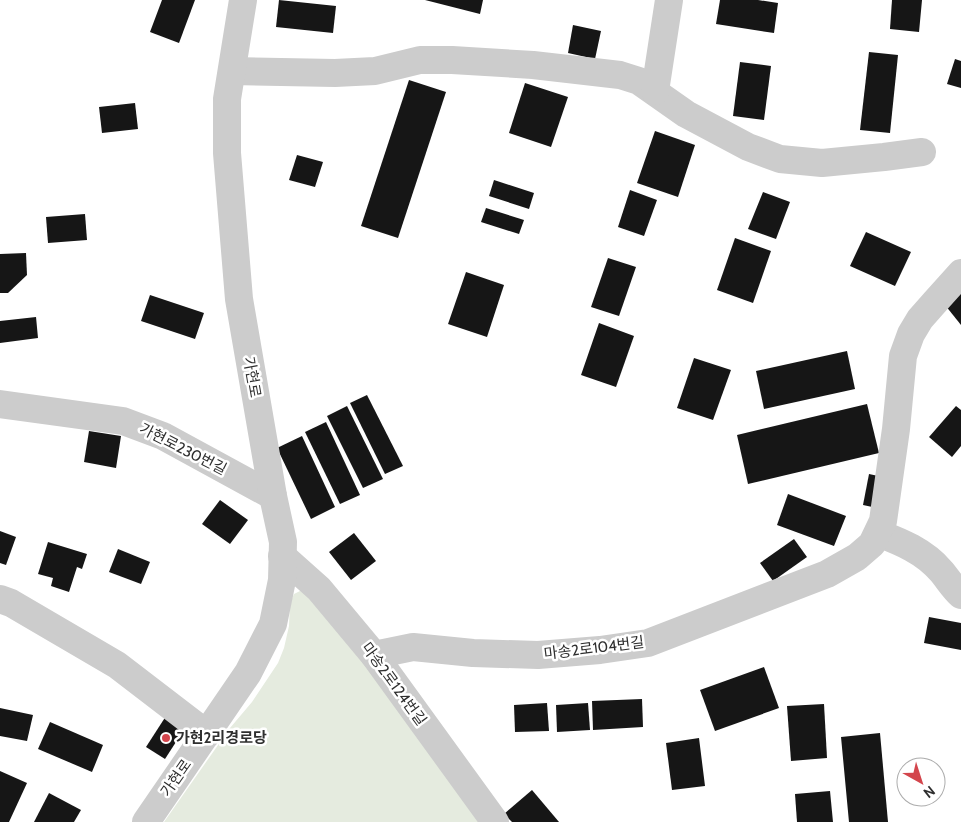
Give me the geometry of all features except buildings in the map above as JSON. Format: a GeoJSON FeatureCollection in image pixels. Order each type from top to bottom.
{"type":"FeatureCollection","features":[{"type":"Feature","properties":{"kind":"street","name":"가현로"},"geometry":{"type":"LineString","coordinates":[[146,822],[248,673],[273,624],[282,580],[283,542],[273,496],[239,299],[227,153],[227,99],[243,0]]}},
{"type":"Feature","properties":{"kind":"street"},"geometry":{"type":"LineString","coordinates":[[656,91],[669,0]]}},
{"type":"Feature","properties":{"kind":"street"},"geometry":{"type":"LineString","coordinates":[[232,71],[343,73],[375,71],[420,60],[533,65],[620,76],[639,81],[656,91],[686,114],[748,147],[780,159],[822,162],[884,158],[922,152]]}},
{"type":"Feature","properties":{"kind":"street","name":"마송2로104번길"},"geometry":{"type":"LineString","coordinates":[[374,655],[413,647],[538,655],[600,650],[648,643],[827,574],[857,557],[872,544],[883,521],[888,495],[904,356],[911,334],[920,319],[961,273]]}},
{"type":"Feature","properties":{"kind":"street","name":"가현로230번길"},"geometry":{"type":"LineString","coordinates":[[0,404],[123,420],[163,436],[273,496]]}},
{"type":"Feature","properties":{"kind":"street"},"geometry":{"type":"LineString","coordinates":[[878,533],[901,542],[925,555],[961,595]]}},
{"type":"Feature","properties":{"kind":"street","name":"마송2로124번길"},"geometry":{"type":"LineString","coordinates":[[282,556],[319,589],[374,655],[495,822]]}},
{"type":"Feature","properties":{"kind":"street"},"geometry":{"type":"LineString","coordinates":[[0,599],[11,603],[117,665],[207,734]]}},
{"type":"Feature","properties":{"kind":"shaded area"},"geometry":{"type":"Polygon","coordinates":[[[300,591],[309,593],[319,601],[484,822],[164,822],[230,728],[252,702],[278,663],[289,626],[290,603],[294,594],[300,591]]]}},
{"type":"Feature","properties":{"kind":"place","name":"가현2리경로당"},"geometry":{"type":"Point","coordinates":[166,738]}}]}
